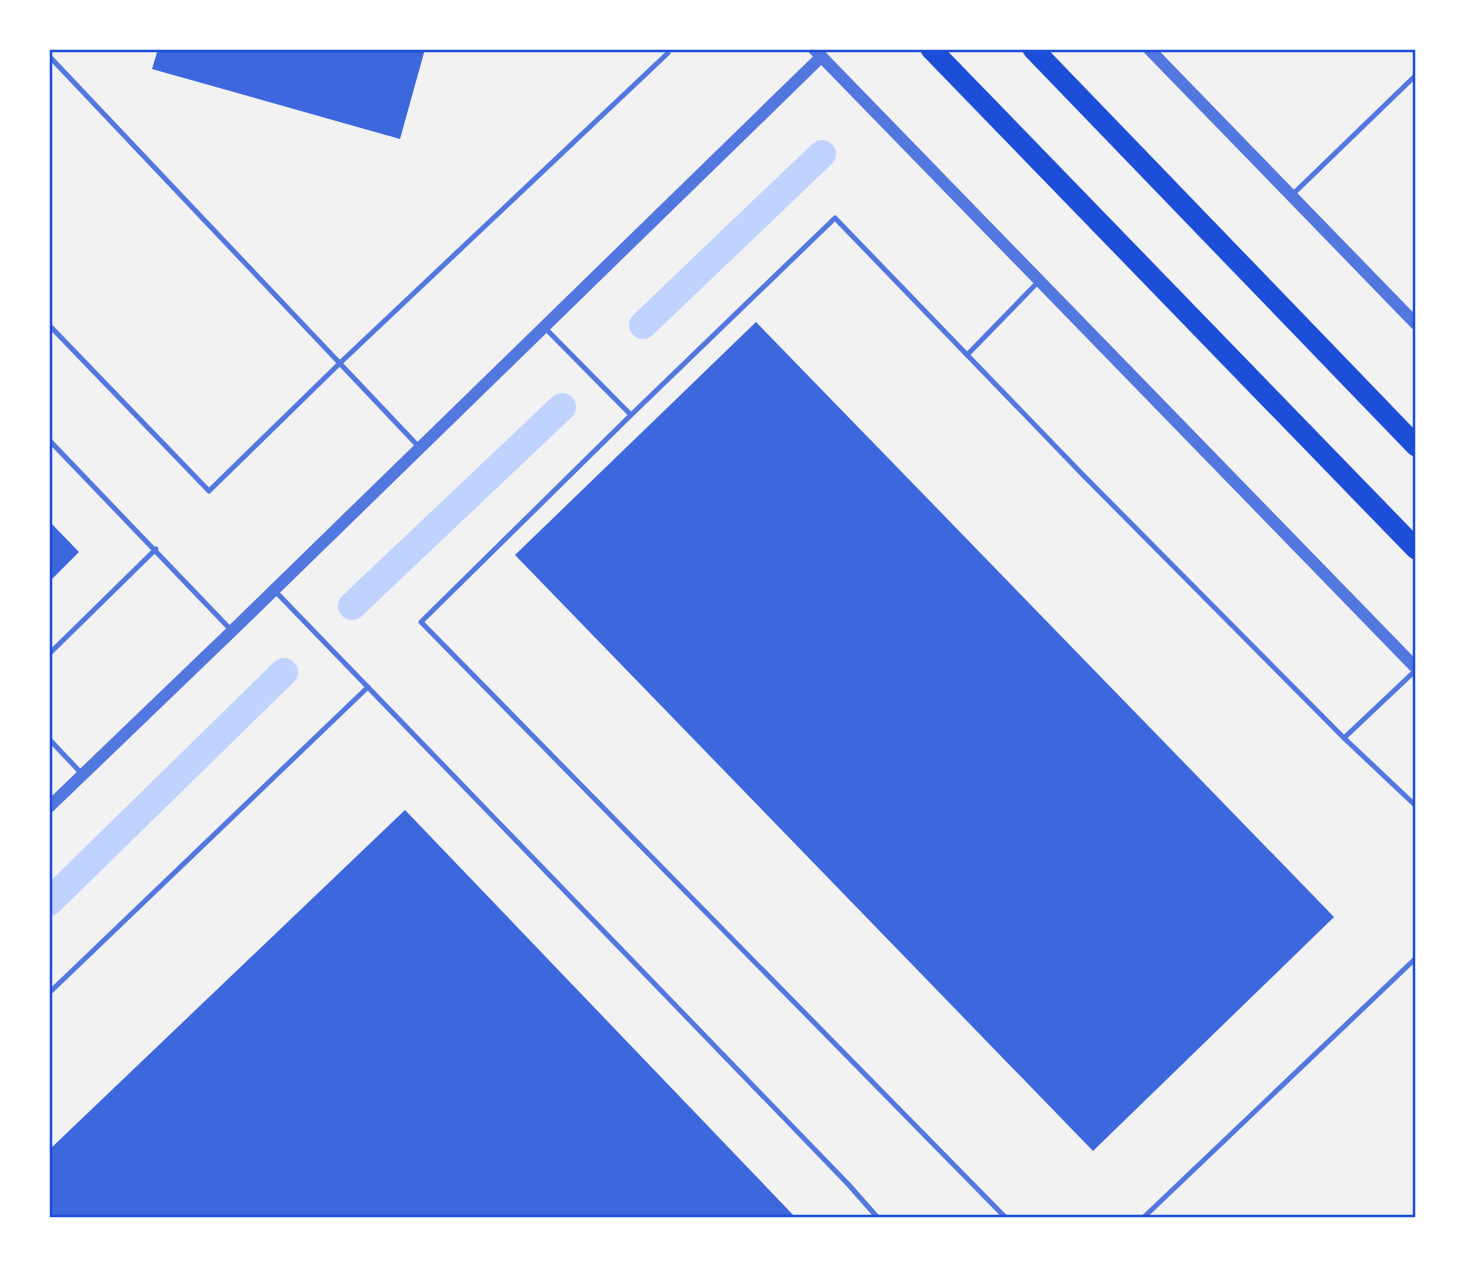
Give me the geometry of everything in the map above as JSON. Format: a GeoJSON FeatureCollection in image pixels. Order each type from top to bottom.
{"type":"FeatureCollection","features":[{"type":"Feature","properties":{"kind":"highway"},"geometry":{"type":"LineString","coordinates":[[931,49],[1416,549]]}},
{"type":"Feature","properties":{"kind":"highway"},"geometry":{"type":"LineString","coordinates":[[1033,49],[1416,446]]}},
{"type":"Feature","properties":{"kind":"street"},"geometry":{"type":"LineString","coordinates":[[1149,49],[1416,324]]}},
{"type":"Feature","properties":{"kind":"street"},"geometry":{"type":"LineString","coordinates":[[49,807],[544,326],[817,53],[1416,669]]}},
{"type":"Feature","properties":{"kind":"lane"},"geometry":{"type":"LineString","coordinates":[[49,326],[209,491],[340,363],[668,53],[668,49]]}},
{"type":"Feature","properties":{"kind":"lane"},"geometry":{"type":"LineString","coordinates":[[49,56],[420,447]]}},
{"type":"Feature","properties":{"kind":"lane"},"geometry":{"type":"LineString","coordinates":[[1292,195],[1416,75]]}},
{"type":"Feature","properties":{"kind":"lane"},"geometry":{"type":"LineString","coordinates":[[1006,1218],[421,622],[835,218],[1344,738],[1416,806]]}},
{"type":"Feature","properties":{"kind":"lane"},"geometry":{"type":"LineString","coordinates":[[967,355],[1039,281]]}},
{"type":"Feature","properties":{"kind":"lane"},"geometry":{"type":"LineString","coordinates":[[544,326],[631,415]]}},
{"type":"Feature","properties":{"kind":"lane"},"geometry":{"type":"LineString","coordinates":[[49,440],[232,631]]}},
{"type":"Feature","properties":{"kind":"lane"},"geometry":{"type":"LineString","coordinates":[[49,654],[156,549]]}},
{"type":"Feature","properties":{"kind":"lane"},"geometry":{"type":"LineString","coordinates":[[274,590],[878,1218]]}},
{"type":"Feature","properties":{"kind":"lane"},"geometry":{"type":"LineString","coordinates":[[1344,738],[1416,669]]}},
{"type":"Feature","properties":{"kind":"lane"},"geometry":{"type":"LineString","coordinates":[[49,993],[368,687]]}},
{"type":"Feature","properties":{"kind":"lane"},"geometry":{"type":"LineString","coordinates":[[49,739],[83,775]]}},
{"type":"Feature","properties":{"kind":"lane"},"geometry":{"type":"LineString","coordinates":[[1143,1218],[1416,958]]}},
{"type":"Feature","properties":{"kind":"building"},"geometry":{"type":"Polygon","coordinates":[[[158,49],[425,49],[400,139],[152,69],[158,49]]]}},
{"type":"Feature","properties":{"kind":"building"},"geometry":{"type":"Polygon","coordinates":[[[756,322],[1334,917],[1093,1151],[515,555],[756,322]]]}},
{"type":"Feature","properties":{"kind":"building"},"geometry":{"type":"Polygon","coordinates":[[[49,521],[79,552],[49,582],[49,521]]]}},
{"type":"Feature","properties":{"kind":"building"},"geometry":{"type":"Polygon","coordinates":[[[405,810],[796,1218],[49,1218],[49,1150],[405,810]]]}},
{"type":"Feature","properties":{"kind":"waterway"},"geometry":{"type":"LineString","coordinates":[[643,325],[822,154]]}},
{"type":"Feature","properties":{"kind":"waterway"},"geometry":{"type":"LineString","coordinates":[[352,606],[562,407]]}},
{"type":"Feature","properties":{"kind":"waterway"},"geometry":{"type":"LineString","coordinates":[[49,902],[284,672]]}}]}
